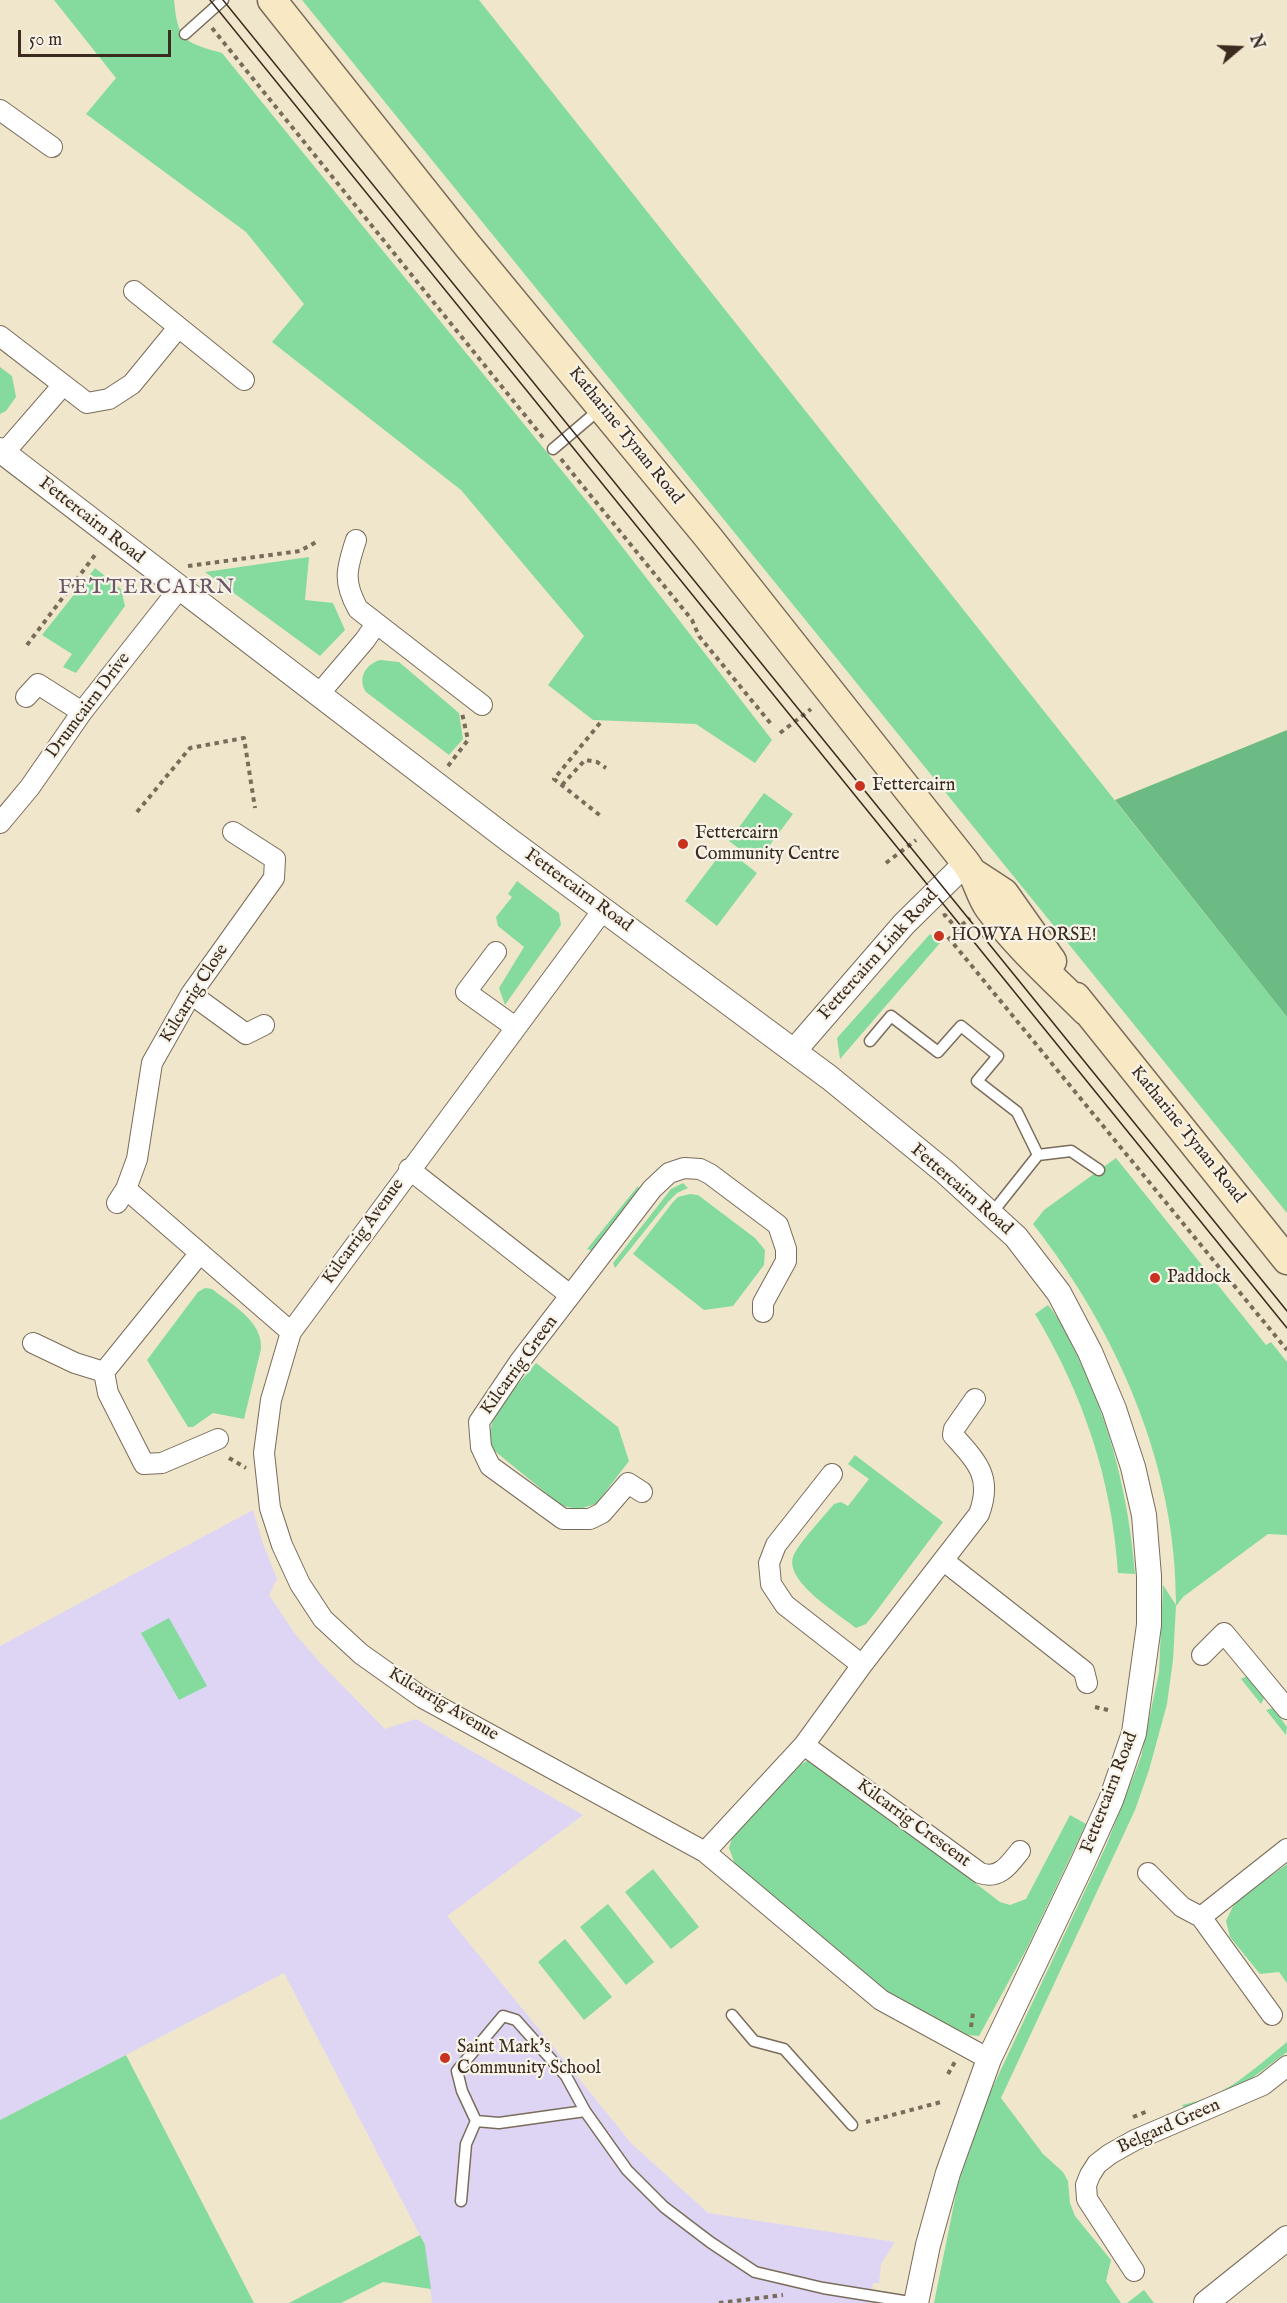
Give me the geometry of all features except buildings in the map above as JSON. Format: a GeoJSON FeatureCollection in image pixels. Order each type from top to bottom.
{"type":"FeatureCollection","features":[{"type":"Feature","properties":{"kind":"main road","name":"Katharine Tynan Road"},"geometry":{"type":"LineString","coordinates":[[272,0],[467,244],[602,406],[970,868],[987,906],[1010,936],[1086,1011],[1287,1260]]}},
{"type":"Feature","properties":{"kind":"street"},"geometry":{"type":"LineString","coordinates":[[0,110],[52,147]]}},
{"type":"Feature","properties":{"kind":"street"},"geometry":{"type":"LineString","coordinates":[[134,291],[177,329],[244,380]]}},
{"type":"Feature","properties":{"kind":"street"},"geometry":{"type":"LineString","coordinates":[[0,336],[87,402],[110,399],[132,384],[177,329]]}},
{"type":"Feature","properties":{"kind":"street"},"geometry":{"type":"LineString","coordinates":[[2,451],[63,385]]}},
{"type":"Feature","properties":{"kind":"street","name":"Fettercairn Road"},"geometry":{"type":"LineString","coordinates":[[2,451],[175,586],[603,910],[794,1051],[945,1172],[1016,1237],[1059,1293],[1090,1352],[1114,1408],[1133,1467],[1144,1515],[1149,1586],[1146,1661],[1134,1733],[1111,1800],[988,2059],[948,2173],[916,2303]]}},
{"type":"Feature","properties":{"kind":"street"},"geometry":{"type":"LineString","coordinates":[[356,540],[349,563],[347,589],[358,609],[482,705]]}},
{"type":"Feature","properties":{"kind":"street","name":"Drumcairn Drive"},"geometry":{"type":"LineString","coordinates":[[0,824],[175,586]]}},
{"type":"Feature","properties":{"kind":"street"},"geometry":{"type":"LineString","coordinates":[[319,694],[376,624]]}},
{"type":"Feature","properties":{"kind":"street"},"geometry":{"type":"LineString","coordinates":[[26,697],[38,684],[82,712]]}},
{"type":"Feature","properties":{"kind":"street","name":"Kilcarrig Close"},"geometry":{"type":"LineString","coordinates":[[233,832],[275,859],[273,878],[191,994],[152,1064],[137,1159],[122,1196],[200,1253],[291,1332]]}},
{"type":"Feature","properties":{"kind":"street","name":"Fettercairn Link Road"},"geometry":{"type":"LineString","coordinates":[[794,1051],[904,924],[970,868]]}},
{"type":"Feature","properties":{"kind":"street","name":"Kilcarrig Avenue"},"geometry":{"type":"LineString","coordinates":[[603,910],[409,1169],[291,1332],[271,1400],[264,1453],[270,1508],[282,1545],[300,1584],[323,1619],[361,1654],[423,1698],[705,1852],[881,2000],[988,2059]]}},
{"type":"Feature","properties":{"kind":"street"},"geometry":{"type":"LineString","coordinates":[[496,952],[466,992],[515,1028]]}},
{"type":"Feature","properties":{"kind":"street"},"geometry":{"type":"LineString","coordinates":[[191,994],[246,1034],[264,1025]]}},
{"type":"Feature","properties":{"kind":"street","name":"Kilcarrig Green"},"geometry":{"type":"LineString","coordinates":[[642,1492],[628,1483],[602,1513],[590,1519],[563,1519],[490,1466],[481,1447],[479,1422],[570,1295],[669,1173],[684,1168],[700,1169],[716,1177],[778,1225],[786,1249],[786,1262],[763,1303],[763,1312]]}},
{"type":"Feature","properties":{"kind":"street"},"geometry":{"type":"LineString","coordinates":[[409,1169],[570,1295]]}},
{"type":"Feature","properties":{"kind":"street"},"geometry":{"type":"LineString","coordinates":[[200,1253],[104,1372],[108,1393],[144,1464],[162,1463],[218,1439]]}},
{"type":"Feature","properties":{"kind":"street"},"geometry":{"type":"LineString","coordinates":[[33,1343],[75,1363],[104,1372]]}},
{"type":"Feature","properties":{"kind":"street"},"geometry":{"type":"LineString","coordinates":[[705,1852],[804,1745],[862,1665],[979,1514],[985,1497],[982,1471],[953,1435],[954,1429],[975,1399]]}},
{"type":"Feature","properties":{"kind":"street"},"geometry":{"type":"LineString","coordinates":[[832,1474],[776,1545],[769,1563],[771,1584],[785,1605],[862,1665]]}},
{"type":"Feature","properties":{"kind":"street"},"geometry":{"type":"LineString","coordinates":[[944,1561],[1084,1671],[1087,1683]]}},
{"type":"Feature","properties":{"kind":"street"},"geometry":{"type":"LineString","coordinates":[[1202,1655],[1224,1633],[1287,1709]]}},
{"type":"Feature","properties":{"kind":"street","name":"Kilcarrig Crescent"},"geometry":{"type":"LineString","coordinates":[[804,1745],[980,1873],[989,1876],[998,1874],[1007,1868],[1020,1851]]}},
{"type":"Feature","properties":{"kind":"street"},"geometry":{"type":"LineString","coordinates":[[1201,1917],[1287,1849]]}},
{"type":"Feature","properties":{"kind":"street"},"geometry":{"type":"LineString","coordinates":[[1148,1873],[1182,1906],[1201,1917],[1272,2015]]}},
{"type":"Feature","properties":{"kind":"street","name":"Belgard Green"},"geometry":{"type":"LineString","coordinates":[[1134,2271],[1087,2199],[1086,2186],[1097,2164],[1134,2140],[1263,2085],[1287,2066]]}},
{"type":"Feature","properties":{"kind":"street"},"geometry":{"type":"LineString","coordinates":[[1206,2303],[1287,2238]]}},
{"type":"Feature","properties":{"kind":"lane"},"geometry":{"type":"LineString","coordinates":[[185,34],[224,0]]}},
{"type":"Feature","properties":{"kind":"lane"},"geometry":{"type":"LineString","coordinates":[[553,449],[602,406]]}},
{"type":"Feature","properties":{"kind":"lane"},"geometry":{"type":"LineString","coordinates":[[870,1041],[891,1016],[938,1052],[961,1026],[999,1056],[977,1081],[1017,1112],[1038,1155]]}},
{"type":"Feature","properties":{"kind":"lane"},"geometry":{"type":"LineString","coordinates":[[992,1213],[1038,1155],[1071,1151],[1100,1170]]}},
{"type":"Feature","properties":{"kind":"lane"},"geometry":{"type":"LineString","coordinates":[[732,2015],[754,2041],[783,2049],[852,2125]]}},
{"type":"Feature","properties":{"kind":"lane"},"geometry":{"type":"LineString","coordinates":[[461,2201],[466,2144],[476,2121],[462,2091],[457,2071],[503,2016],[516,2020],[566,2076],[585,2111],[627,2170],[664,2206],[755,2272],[823,2289],[916,2303]]}},
{"type":"Feature","properties":{"kind":"lane"},"geometry":{"type":"LineString","coordinates":[[476,2121],[499,2123],[585,2111]]}},
{"type":"Feature","properties":{"kind":"path"},"geometry":{"type":"LineString","coordinates":[[203,17],[692,620],[699,636],[771,724]]}},
{"type":"Feature","properties":{"kind":"path"},"geometry":{"type":"LineString","coordinates":[[175,586],[185,566],[300,551],[318,541]]}},
{"type":"Feature","properties":{"kind":"path"},"geometry":{"type":"LineString","coordinates":[[27,645],[95,555]]}},
{"type":"Feature","properties":{"kind":"path"},"geometry":{"type":"LineString","coordinates":[[780,733],[811,708]]}},
{"type":"Feature","properties":{"kind":"path"},"geometry":{"type":"LineString","coordinates":[[448,766],[468,740],[461,709]]}},
{"type":"Feature","properties":{"kind":"path"},"geometry":{"type":"LineString","coordinates":[[600,723],[554,779],[602,817]]}},
{"type":"Feature","properties":{"kind":"path"},"geometry":{"type":"LineString","coordinates":[[137,812],[190,748],[243,738],[255,808]]}},
{"type":"Feature","properties":{"kind":"path"},"geometry":{"type":"LineString","coordinates":[[562,785],[585,760],[597,762],[606,768]]}},
{"type":"Feature","properties":{"kind":"path"},"geometry":{"type":"LineString","coordinates":[[886,863],[916,840]]}},
{"type":"Feature","properties":{"kind":"path"},"geometry":{"type":"LineString","coordinates":[[948,936],[1287,1350]]}},
{"type":"Feature","properties":{"kind":"path"},"geometry":{"type":"LineString","coordinates":[[229,1458],[247,1469]]}},
{"type":"Feature","properties":{"kind":"path"},"geometry":{"type":"LineString","coordinates":[[1095,1707],[1108,1710]]}},
{"type":"Feature","properties":{"kind":"path"},"geometry":{"type":"LineString","coordinates":[[968,2035],[973,2013]]}},
{"type":"Feature","properties":{"kind":"path"},"geometry":{"type":"LineString","coordinates":[[948,2074],[957,2060]]}},
{"type":"Feature","properties":{"kind":"path"},"geometry":{"type":"LineString","coordinates":[[852,2125],[941,2102]]}},
{"type":"Feature","properties":{"kind":"path"},"geometry":{"type":"LineString","coordinates":[[719,2303],[785,2295]]}},
{"type":"Feature","properties":{"kind":"shaded area"},"geometry":{"type":"Polygon","coordinates":[[[253,1510],[277,1579],[269,1595],[296,1635],[385,1729],[416,1719],[583,1815],[447,1916],[631,2143],[708,2213],[895,2242],[881,2264],[879,2283],[873,2283],[870,2303],[432,2303],[425,2245],[284,1973],[0,2120],[0,1646],[253,1510]]]}},
{"type":"Feature","properties":{"kind":"green space"},"geometry":{"type":"Polygon","coordinates":[[[54,0],[174,0],[178,24],[185,38],[199,46],[222,53],[589,504],[772,740],[755,763],[696,724],[593,720],[548,685],[584,636],[461,490],[272,342],[304,304],[246,232],[86,114],[116,78],[54,0]]]}},
{"type":"Feature","properties":{"kind":"green space"},"geometry":{"type":"Polygon","coordinates":[[[302,0],[479,0],[1287,1017],[1287,1213],[302,0]]]}},
{"type":"Feature","properties":{"kind":"green space"},"geometry":{"type":"Polygon","coordinates":[[[0,367],[12,376],[16,397],[6,411],[0,414],[0,367]]]}},
{"type":"Feature","properties":{"kind":"green space"},"geometry":{"type":"Polygon","coordinates":[[[309,557],[305,600],[333,603],[345,630],[320,656],[205,572],[309,557]]]}},
{"type":"Feature","properties":{"kind":"green space"},"geometry":{"type":"Polygon","coordinates":[[[95,568],[121,589],[125,606],[76,673],[63,667],[72,654],[42,635],[95,568]]]}},
{"type":"Feature","properties":{"kind":"green space"},"geometry":{"type":"Polygon","coordinates":[[[380,660],[399,662],[459,713],[463,739],[449,755],[366,692],[362,682],[364,672],[380,660]]]}},
{"type":"Feature","properties":{"kind":"green space"},"geometry":{"type":"Polygon","coordinates":[[[1287,730],[1287,1017],[1115,800],[1287,730]]]}},
{"type":"Feature","properties":{"kind":"green space"},"geometry":{"type":"Polygon","coordinates":[[[764,793],[793,814],[757,862],[729,841],[764,793]]]}},
{"type":"Feature","properties":{"kind":"green space"},"geometry":{"type":"Polygon","coordinates":[[[725,848],[757,873],[717,926],[685,901],[725,848]]]}},
{"type":"Feature","properties":{"kind":"green space"},"geometry":{"type":"Polygon","coordinates":[[[517,881],[559,913],[561,925],[505,1005],[499,988],[524,947],[498,926],[496,917],[512,897],[508,894],[517,881]]]}},
{"type":"Feature","properties":{"kind":"green space"},"geometry":{"type":"Polygon","coordinates":[[[930,934],[940,943],[840,1059],[837,1038],[930,934]]]}},
{"type":"Feature","properties":{"kind":"green space"},"geometry":{"type":"Polygon","coordinates":[[[1116,1158],[1266,1345],[1271,1342],[1287,1362],[1287,1535],[1268,1534],[1183,1597],[1176,1606],[1173,1660],[1167,1704],[1149,1770],[1135,1810],[1001,2098],[1043,2154],[1063,2172],[1068,2181],[1070,2203],[1075,2216],[1111,2260],[1106,2281],[1121,2303],[934,2303],[958,2184],[989,2095],[1106,1846],[1141,1757],[1159,1672],[1163,1585],[1176,1605],[1174,1553],[1166,1502],[1153,1452],[1136,1403],[1091,1309],[1033,1224],[1044,1210],[1116,1158]]]}},
{"type":"Feature","properties":{"kind":"green space"},"geometry":{"type":"Polygon","coordinates":[[[683,1183],[688,1188],[677,1193],[668,1202],[615,1268],[613,1263],[671,1189],[683,1183]]]}},
{"type":"Feature","properties":{"kind":"green space"},"geometry":{"type":"Polygon","coordinates":[[[638,1186],[640,1191],[593,1251],[587,1249],[638,1186]]]}},
{"type":"Feature","properties":{"kind":"green space"},"geometry":{"type":"Polygon","coordinates":[[[698,1195],[755,1238],[765,1250],[764,1265],[733,1306],[704,1310],[633,1254],[673,1202],[678,1197],[698,1195]]]}},
{"type":"Feature","properties":{"kind":"green space"},"geometry":{"type":"Polygon","coordinates":[[[205,1288],[212,1289],[245,1314],[257,1330],[261,1349],[244,1419],[213,1413],[193,1427],[188,1427],[147,1360],[198,1292],[205,1288]]]}},
{"type":"Feature","properties":{"kind":"green space"},"geometry":{"type":"Polygon","coordinates":[[[1048,1305],[1061,1323],[1078,1357],[1109,1436],[1123,1490],[1135,1574],[1118,1573],[1109,1504],[1092,1438],[1067,1375],[1035,1314],[1048,1305]]]}},
{"type":"Feature","properties":{"kind":"green space"},"geometry":{"type":"Polygon","coordinates":[[[536,1363],[618,1427],[629,1461],[596,1504],[579,1509],[562,1506],[491,1448],[492,1424],[497,1413],[503,1402],[536,1363]]]}},
{"type":"Feature","properties":{"kind":"green space"},"geometry":{"type":"Polygon","coordinates":[[[855,1455],[943,1522],[866,1624],[856,1628],[815,1597],[797,1577],[793,1567],[793,1557],[800,1545],[834,1504],[841,1502],[848,1506],[869,1479],[848,1464],[855,1455]]]}},
{"type":"Feature","properties":{"kind":"green space"},"geometry":{"type":"Polygon","coordinates":[[[169,1618],[207,1686],[179,1700],[141,1633],[169,1618]]]}},
{"type":"Feature","properties":{"kind":"green space"},"geometry":{"type":"Polygon","coordinates":[[[1247,1676],[1264,1698],[1261,1704],[1241,1679],[1247,1676]]]}},
{"type":"Feature","properties":{"kind":"green space"},"geometry":{"type":"Polygon","coordinates":[[[1273,1708],[1287,1727],[1286,1735],[1266,1710],[1273,1708]]]}},
{"type":"Feature","properties":{"kind":"green space"},"geometry":{"type":"Polygon","coordinates":[[[810,1759],[815,1760],[1000,1902],[1010,1905],[1026,1899],[1070,1815],[1086,1824],[1027,1948],[979,2036],[968,2035],[943,2026],[898,2002],[736,1867],[729,1848],[734,1832],[800,1765],[810,1759]]]}},
{"type":"Feature","properties":{"kind":"green space"},"geometry":{"type":"Polygon","coordinates":[[[1287,1864],[1287,1983],[1279,1972],[1260,1974],[1230,1937],[1226,1921],[1235,1902],[1287,1864]]]}},
{"type":"Feature","properties":{"kind":"green space"},"geometry":{"type":"Polygon","coordinates":[[[653,1869],[699,1927],[671,1949],[625,1892],[653,1869]]]}},
{"type":"Feature","properties":{"kind":"green space"},"geometry":{"type":"Polygon","coordinates":[[[608,1904],[654,1962],[626,1985],[580,1927],[608,1904]]]}},
{"type":"Feature","properties":{"kind":"green space"},"geometry":{"type":"Polygon","coordinates":[[[565,1939],[612,1997],[584,2020],[538,1962],[565,1939]]]}},
{"type":"Feature","properties":{"kind":"green space"},"geometry":{"type":"Polygon","coordinates":[[[1287,2042],[1287,2052],[1232,2093],[1185,2109],[1182,2105],[1213,2095],[1239,2081],[1287,2042]]]}},
{"type":"Feature","properties":{"kind":"green space"},"geometry":{"type":"Polygon","coordinates":[[[126,2055],[254,2303],[0,2303],[0,2120],[126,2055]]]}},
{"type":"Feature","properties":{"kind":"green space"},"geometry":{"type":"Polygon","coordinates":[[[420,2235],[425,2245],[431,2289],[383,2282],[341,2303],[289,2303],[420,2235]]]}},
{"type":"Feature","properties":{"kind":"green space"},"geometry":{"type":"Polygon","coordinates":[[[1144,2290],[1154,2303],[1127,2303],[1144,2290]]]}},
{"type":"Feature","properties":{"kind":"tram line"},"geometry":{"type":"LineString","coordinates":[[210,0],[1287,1328]]}},
{"type":"Feature","properties":{"kind":"tram line"},"geometry":{"type":"LineString","coordinates":[[223,0],[1287,1311]]}},
{"type":"Feature","properties":{"kind":"place","name":"Fettercairn"},"geometry":{"type":"Point","coordinates":[860,786]}},
{"type":"Feature","properties":{"kind":"place","name":"Fettercairn Community Centre"},"geometry":{"type":"Point","coordinates":[683,844]}},
{"type":"Feature","properties":{"kind":"place","name":"HOWYA HORSE!"},"geometry":{"type":"Point","coordinates":[939,936]}},
{"type":"Feature","properties":{"kind":"place","name":"Paddock"},"geometry":{"type":"Point","coordinates":[1155,1278]}},
{"type":"Feature","properties":{"kind":"place","name":"Saint Mark's Community School"},"geometry":{"type":"Point","coordinates":[445,2058]}},
{"type":"Feature","properties":{"kind":"district","name":"FETTERCAIRN"},"geometry":{"type":"Point","coordinates":[147,589]}}]}
